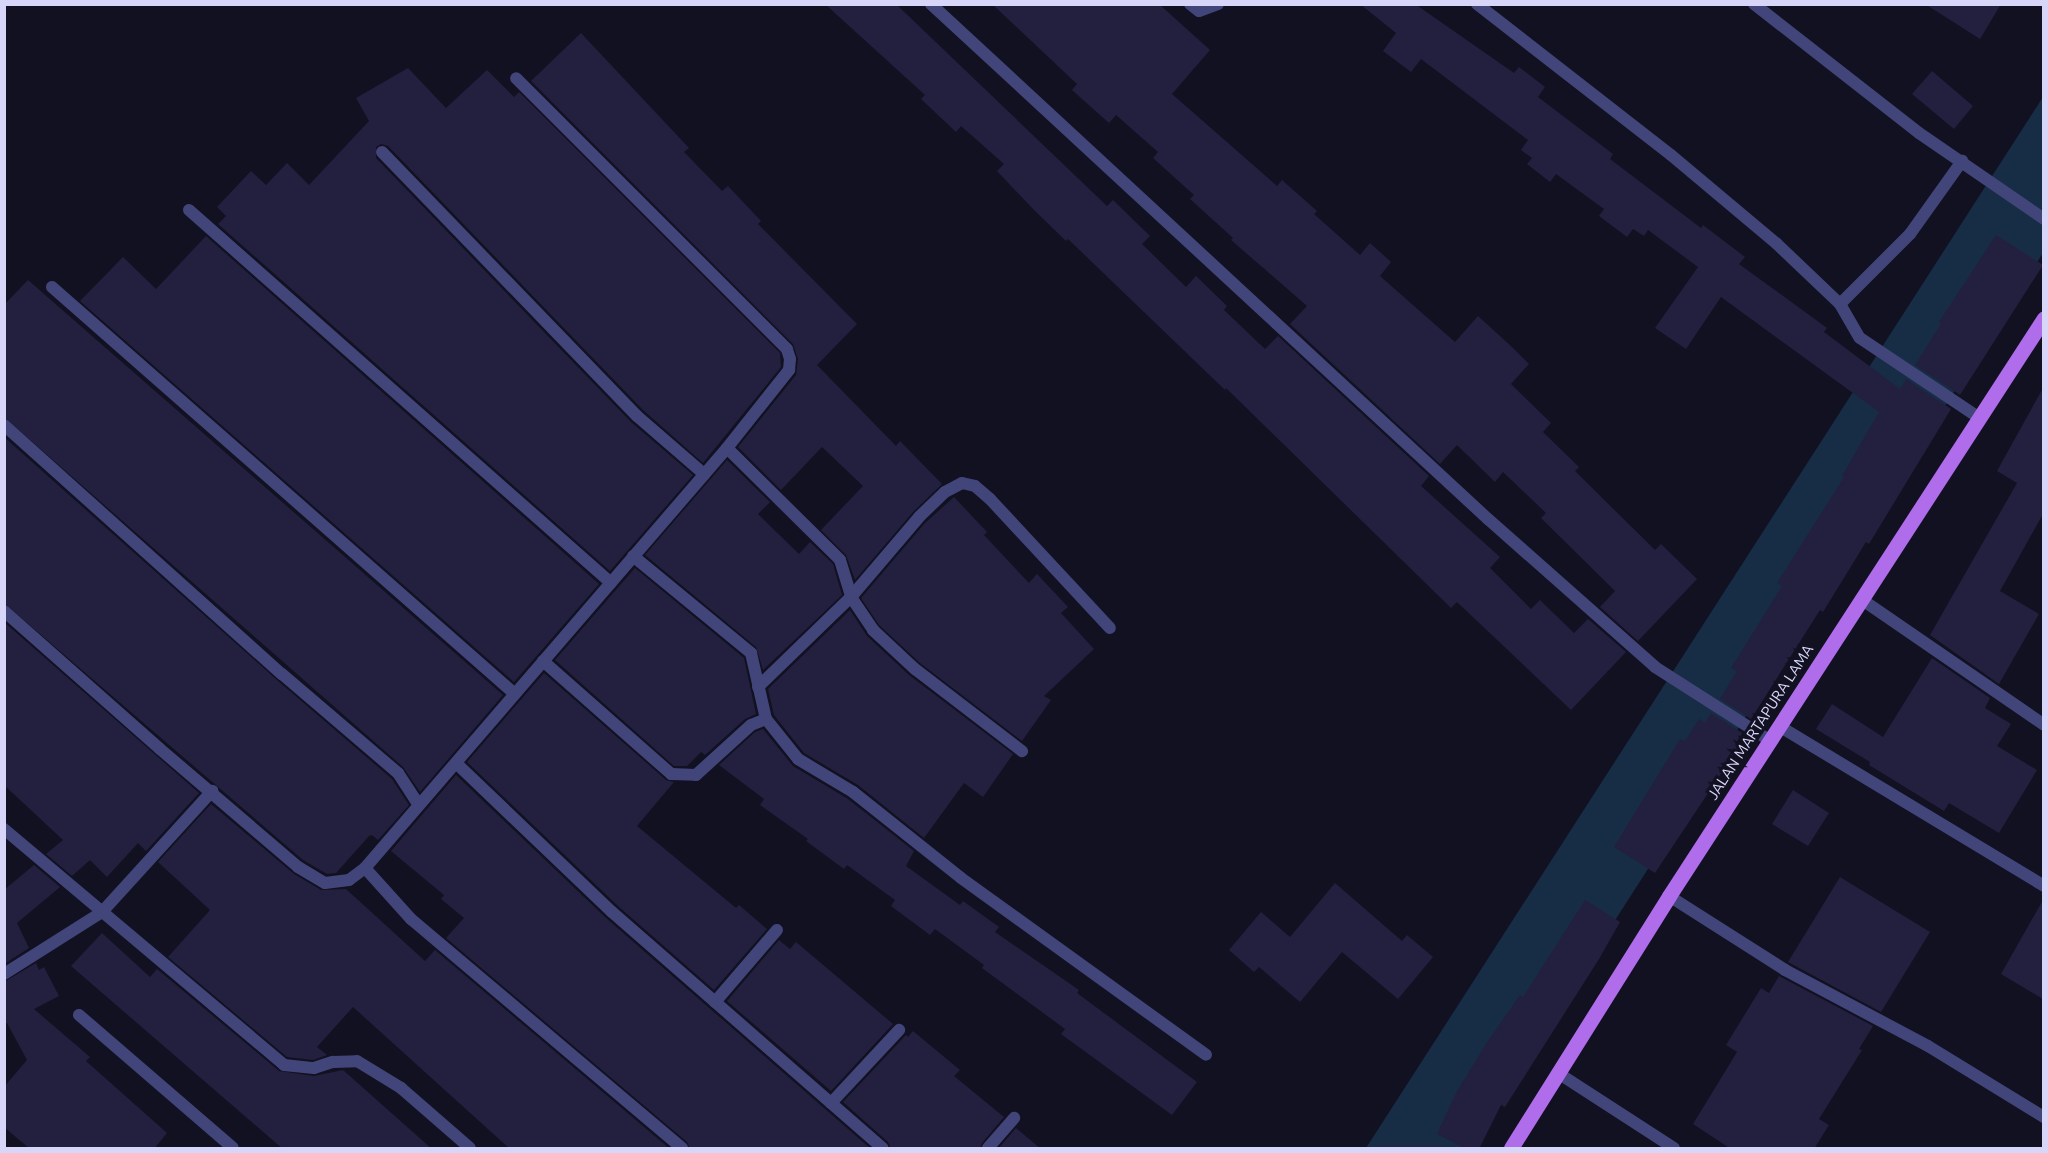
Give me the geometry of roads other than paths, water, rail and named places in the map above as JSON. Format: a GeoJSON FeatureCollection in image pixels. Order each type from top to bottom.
{"type":"FeatureCollection","features":[{"type":"Feature","properties":{"kind":"main road","name":"JALAN MARTAPURA LAMA"},"geometry":{"type":"LineString","coordinates":[[1511,1149],[1669,896],[2043,318]]}},
{"type":"Feature","properties":{"kind":"street"},"geometry":{"type":"LineString","coordinates":[[931,4],[1488,519],[1655,668],[1770,740]]}},
{"type":"Feature","properties":{"kind":"street"},"geometry":{"type":"LineString","coordinates":[[1190,4],[1199,11],[1218,4]]}},
{"type":"Feature","properties":{"kind":"street"},"geometry":{"type":"LineString","coordinates":[[1477,4],[1671,155],[1777,244],[1840,304],[1860,338],[1978,417]]}},
{"type":"Feature","properties":{"kind":"street"},"geometry":{"type":"LineString","coordinates":[[1754,4],[1919,132],[2043,219]]}},
{"type":"Feature","properties":{"kind":"street"},"geometry":{"type":"LineString","coordinates":[[4,611],[298,867],[325,883],[349,880],[365,868],[727,448],[789,370],[790,359],[787,349],[516,78]]}},
{"type":"Feature","properties":{"kind":"street"},"geometry":{"type":"LineString","coordinates":[[382,152],[637,416],[704,474]]}},
{"type":"Feature","properties":{"kind":"street"},"geometry":{"type":"LineString","coordinates":[[1840,304],[1910,234],[1962,161]]}},
{"type":"Feature","properties":{"kind":"street"},"geometry":{"type":"LineString","coordinates":[[189,210],[610,583]]}},
{"type":"Feature","properties":{"kind":"street"},"geometry":{"type":"LineString","coordinates":[[52,287],[515,694]]}},
{"type":"Feature","properties":{"kind":"street"},"geometry":{"type":"LineString","coordinates":[[4,425],[282,674],[398,773],[419,805]]}},
{"type":"Feature","properties":{"kind":"street"},"geometry":{"type":"LineString","coordinates":[[727,448],[840,560],[851,597],[873,630],[915,669],[1023,751]]}},
{"type":"Feature","properties":{"kind":"street"},"geometry":{"type":"LineString","coordinates":[[758,687],[851,597],[919,518],[945,492],[962,483],[975,486],[990,499],[1110,628]]}},
{"type":"Feature","properties":{"kind":"street"},"geometry":{"type":"LineString","coordinates":[[633,556],[751,653],[766,719],[798,759],[853,792],[961,878],[1206,1055]]}},
{"type":"Feature","properties":{"kind":"street"},"geometry":{"type":"LineString","coordinates":[[1861,599],[2043,725]]}},
{"type":"Feature","properties":{"kind":"street"},"geometry":{"type":"LineString","coordinates":[[543,661],[671,774],[696,775],[751,725],[766,719]]}},
{"type":"Feature","properties":{"kind":"street"},"geometry":{"type":"LineString","coordinates":[[1779,726],[2043,886]]}},
{"type":"Feature","properties":{"kind":"street"},"geometry":{"type":"LineString","coordinates":[[456,763],[612,912],[883,1149]]}},
{"type":"Feature","properties":{"kind":"street"},"geometry":{"type":"LineString","coordinates":[[4,974],[102,912],[212,791]]}},
{"type":"Feature","properties":{"kind":"street"},"geometry":{"type":"LineString","coordinates":[[4,829],[284,1065],[314,1068],[333,1062],[357,1061],[400,1088],[470,1149]]}},
{"type":"Feature","properties":{"kind":"street"},"geometry":{"type":"LineString","coordinates":[[365,868],[411,919],[682,1149]]}},
{"type":"Feature","properties":{"kind":"street"},"geometry":{"type":"LineString","coordinates":[[1669,896],[1785,970],[1928,1046],[2043,1117]]}},
{"type":"Feature","properties":{"kind":"street"},"geometry":{"type":"LineString","coordinates":[[715,1002],[777,930]]}},
{"type":"Feature","properties":{"kind":"street"},"geometry":{"type":"LineString","coordinates":[[79,1015],[233,1149]]}},
{"type":"Feature","properties":{"kind":"street"},"geometry":{"type":"LineString","coordinates":[[831,1103],[899,1030]]}},
{"type":"Feature","properties":{"kind":"street"},"geometry":{"type":"LineString","coordinates":[[1558,1073],[1674,1149]]}},
{"type":"Feature","properties":{"kind":"street"},"geometry":{"type":"LineString","coordinates":[[988,1149],[1014,1118]]}},
{"type":"Feature","properties":{"kind":"water"},"geometry":{"type":"Polygon","coordinates":[[[2043,97],[2043,253],[1469,1148],[1366,1148],[2043,97]]]}}]}
